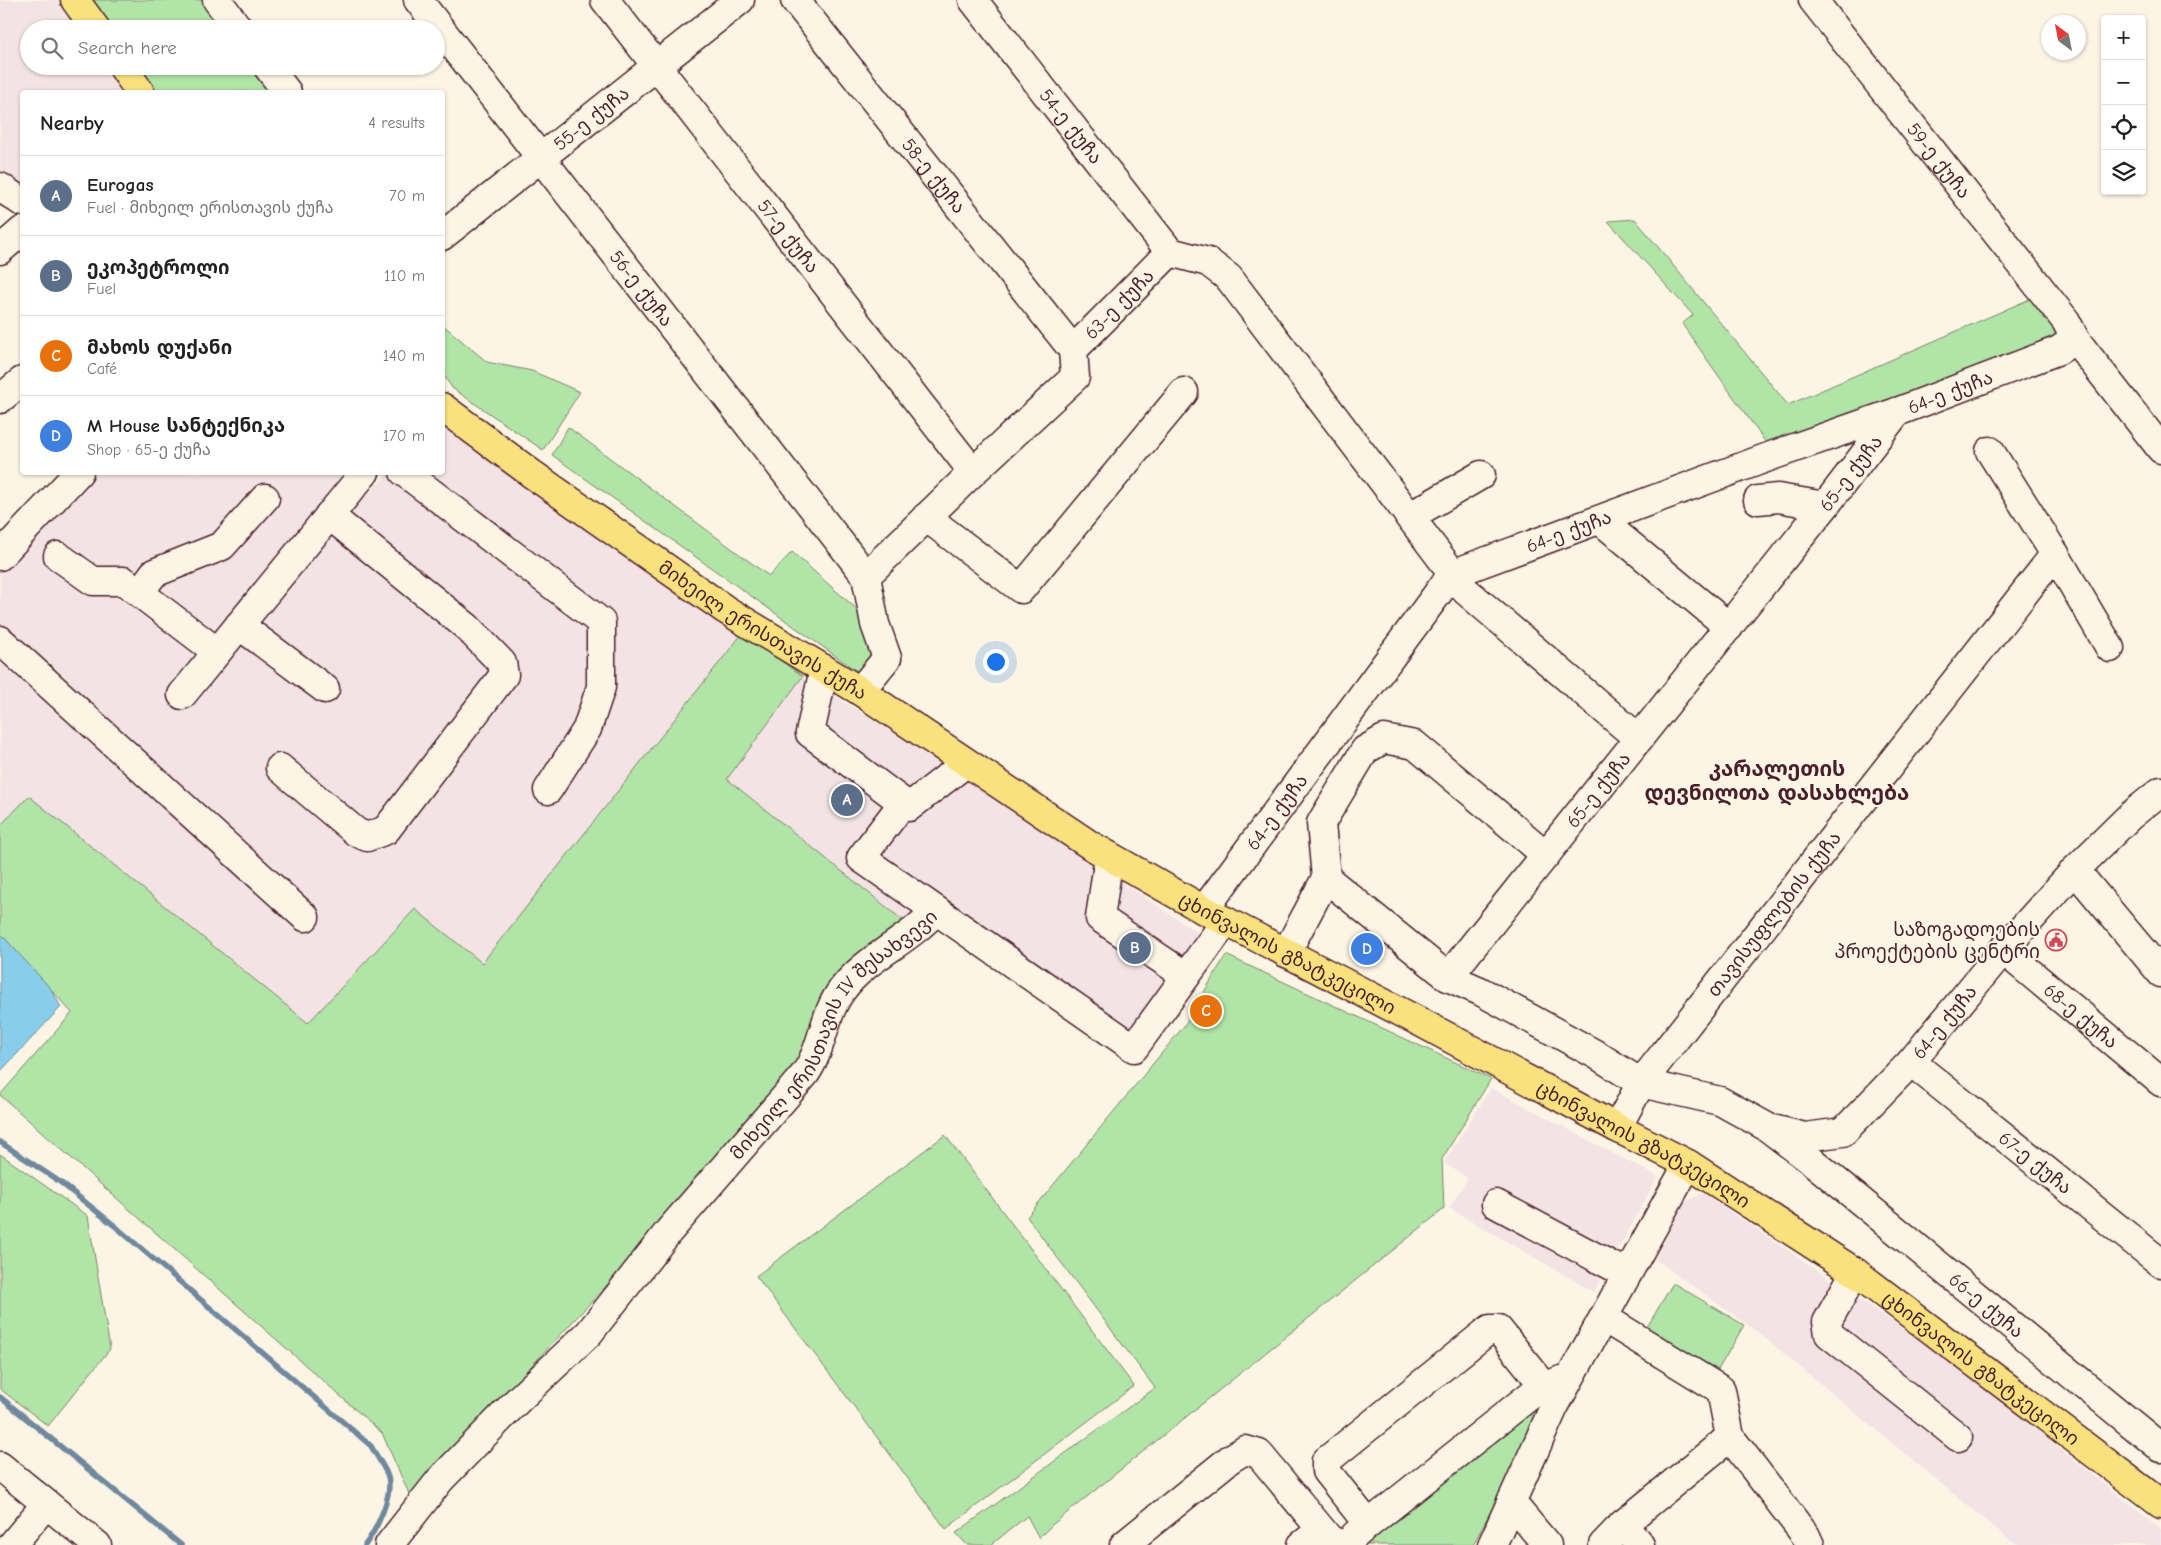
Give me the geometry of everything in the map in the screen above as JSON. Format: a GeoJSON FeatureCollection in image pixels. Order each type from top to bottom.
{"type":"FeatureCollection","features":[{"type":"Feature","properties":{"kind":"main road"},"geometry":{"type":"LineString","coordinates":[[75,0],[89,20]]}},
{"type":"Feature","properties":{"kind":"main road"},"geometry":{"type":"LineString","coordinates":[[128,75],[139,90]]}},
{"type":"Feature","properties":{"kind":"main road","name":"მიხეილ ერისთავის ქუჩა"},"geometry":{"type":"LineString","coordinates":[[445,409],[532,474],[726,610],[860,691],[1100,851]]}},
{"type":"Feature","properties":{"kind":"main road","name":"ცხინვალის გზატკეცილი"},"geometry":{"type":"LineString","coordinates":[[1100,851],[1215,916],[1688,1164],[1855,1272],[2161,1504]]}},
{"type":"Feature","properties":{"kind":"street"},"geometry":{"type":"LineString","coordinates":[[217,0],[232,20]]}},
{"type":"Feature","properties":{"kind":"street","name":"56-ე ქუჩა"},"geometry":{"type":"LineString","coordinates":[[418,0],[434,20]]}},
{"type":"Feature","properties":{"kind":"street","name":"57-ე ქუჩა"},"geometry":{"type":"LineString","coordinates":[[606,0],[972,472]]}},
{"type":"Feature","properties":{"kind":"street","name":"55-ე ქუჩა"},"geometry":{"type":"LineString","coordinates":[[445,234],[740,0]]}},
{"type":"Feature","properties":{"kind":"street","name":"58-ე ქუჩა"},"geometry":{"type":"LineString","coordinates":[[795,0],[1072,350]]}},
{"type":"Feature","properties":{"kind":"street","name":"54-ე ქუჩა"},"geometry":{"type":"LineString","coordinates":[[973,0],[1170,252]]}},
{"type":"Feature","properties":{"kind":"street","name":"59-ე ქუჩა"},"geometry":{"type":"LineString","coordinates":[[1813,0],[2161,449]]}},
{"type":"Feature","properties":{"kind":"street","name":"56-ე ქუჩა"},"geometry":{"type":"LineString","coordinates":[[445,35],[866,576]]}},
{"type":"Feature","properties":{"kind":"street"},"geometry":{"type":"LineString","coordinates":[[274,75],[285,90]]}},
{"type":"Feature","properties":{"kind":"street"},"geometry":{"type":"LineString","coordinates":[[0,187],[20,201]]}},
{"type":"Feature","properties":{"kind":"street"},"geometry":{"type":"LineString","coordinates":[[0,250],[20,233]]}},
{"type":"Feature","properties":{"kind":"street","name":"63-ე ქუჩა"},"geometry":{"type":"LineString","coordinates":[[866,576],[926,516],[1075,376],[1072,350],[1170,252],[1208,262],[1229,278],[1466,591],[1639,738]]}},
{"type":"Feature","properties":{"kind":"street","name":"64-ე ქუჩა"},"geometry":{"type":"LineString","coordinates":[[1215,916],[1339,727],[1452,574],[1897,412],[2059,350],[2070,330]]}},
{"type":"Feature","properties":{"kind":"street"},"geometry":{"type":"LineString","coordinates":[[0,399],[20,383]]}},
{"type":"Feature","properties":{"kind":"street"},"geometry":{"type":"LineString","coordinates":[[926,516],[1021,589],[1184,392]]}},
{"type":"Feature","properties":{"kind":"street","name":"65-ე ქუჩა"},"geometry":{"type":"LineString","coordinates":[[1448,977],[1826,506],[1897,412]]}},
{"type":"Feature","properties":{"kind":"street"},"geometry":{"type":"LineString","coordinates":[[1990,451],[2055,554],[2110,648]]}},
{"type":"Feature","properties":{"kind":"street"},"geometry":{"type":"LineString","coordinates":[[0,556],[76,475]]}},
{"type":"Feature","properties":{"kind":"street"},"geometry":{"type":"LineString","coordinates":[[182,695],[362,475]]}},
{"type":"Feature","properties":{"kind":"street"},"geometry":{"type":"LineString","coordinates":[[408,475],[601,622],[601,687],[587,729],[548,790]]}},
{"type":"Feature","properties":{"kind":"street"},"geometry":{"type":"LineString","coordinates":[[1409,517],[1481,475]]}},
{"type":"Feature","properties":{"kind":"street"},"geometry":{"type":"LineString","coordinates":[[140,592],[154,574],[222,546],[265,498]]}},
{"type":"Feature","properties":{"kind":"street"},"geometry":{"type":"LineString","coordinates":[[1758,500],[1778,498],[1826,506]]}},
{"type":"Feature","properties":{"kind":"street"},"geometry":{"type":"LineString","coordinates":[[280,768],[356,832],[367,837],[386,830],[504,675],[502,663],[466,627],[329,515]]}},
{"type":"Feature","properties":{"kind":"street"},"geometry":{"type":"LineString","coordinates":[[1600,520],[1729,626]]}},
{"type":"Feature","properties":{"kind":"street","name":"თავისუფლების ქუჩა"},"geometry":{"type":"LineString","coordinates":[[1617,1128],[1641,1083],[2055,554]]}},
{"type":"Feature","properties":{"kind":"street"},"geometry":{"type":"LineString","coordinates":[[58,556],[93,581],[124,581],[217,652]]}},
{"type":"Feature","properties":{"kind":"street"},"geometry":{"type":"LineString","coordinates":[[860,691],[887,658],[875,624],[866,576]]}},
{"type":"Feature","properties":{"kind":"street"},"geometry":{"type":"LineString","coordinates":[[239,625],[324,689]]}},
{"type":"Feature","properties":{"kind":"street"},"geometry":{"type":"LineString","coordinates":[[0,640],[305,917]]}},
{"type":"Feature","properties":{"kind":"street"},"geometry":{"type":"LineString","coordinates":[[824,669],[810,732],[909,807],[966,763]]}},
{"type":"Feature","properties":{"kind":"street"},"geometry":{"type":"LineString","coordinates":[[1339,727],[1365,750]]}},
{"type":"Feature","properties":{"kind":"street"},"geometry":{"type":"LineString","coordinates":[[1286,953],[1326,878],[1322,823],[1365,750],[1384,739],[1415,745],[1546,855]]}},
{"type":"Feature","properties":{"kind":"street","name":"64-ე ქუჩა"},"geometry":{"type":"LineString","coordinates":[[1767,1127],[1805,1137],[1843,1132],[1910,1062],[2003,950],[2075,870],[2130,816],[2161,791]]}},
{"type":"Feature","properties":{"kind":"street"},"geometry":{"type":"LineString","coordinates":[[903,803],[861,858],[935,911]]}},
{"type":"Feature","properties":{"kind":"street"},"geometry":{"type":"LineString","coordinates":[[1100,851],[1100,918],[1186,976]]}},
{"type":"Feature","properties":{"kind":"street"},"geometry":{"type":"LineString","coordinates":[[2075,870],[2161,973]]}},
{"type":"Feature","properties":{"kind":"street"},"geometry":{"type":"LineString","coordinates":[[1326,878],[1448,977],[1480,991],[1597,1055],[1641,1083],[1720,1100],[1767,1127]]}},
{"type":"Feature","properties":{"kind":"street","name":"მიხეილ ერისთავის IV შესახვევი"},"geometry":{"type":"LineString","coordinates":[[388,1545],[440,1480],[520,1398],[589,1333],[669,1230],[805,1074],[814,1059],[833,1006],[846,985],[872,961],[923,925],[935,911],[1134,1048],[1186,976],[1215,916]]}},
{"type":"Feature","properties":{"kind":"street","name":"68-ე ქუჩა"},"geometry":{"type":"LineString","coordinates":[[2003,950],[2161,1082]]}},
{"type":"Feature","properties":{"kind":"street","name":"67-ე ქუჩა"},"geometry":{"type":"LineString","coordinates":[[1910,1062],[2161,1263]]}},
{"type":"Feature","properties":{"kind":"street","name":"66-ე ქუჩა"},"geometry":{"type":"LineString","coordinates":[[1767,1127],[1813,1162],[2161,1448]]}},
{"type":"Feature","properties":{"kind":"street"},"geometry":{"type":"LineString","coordinates":[[1124,1545],[1230,1459],[1245,1450],[1258,1454],[1311,1537],[1347,1545],[1368,1524],[1545,1395],[1556,1383],[1574,1371],[1688,1164]]}},
{"type":"Feature","properties":{"kind":"street"},"geometry":{"type":"LineString","coordinates":[[1496,1204],[1627,1274]]}},
{"type":"Feature","properties":{"kind":"street"},"geometry":{"type":"LineString","coordinates":[[1855,1272],[1827,1322],[1829,1334],[1958,1437]]}},
{"type":"Feature","properties":{"kind":"street"},"geometry":{"type":"LineString","coordinates":[[1604,1318],[1721,1390],[1730,1437],[1806,1536],[1810,1545]]}},
{"type":"Feature","properties":{"kind":"street"},"geometry":{"type":"LineString","coordinates":[[1368,1524],[1326,1471],[1326,1461],[1490,1330],[1498,1330],[1545,1395]]}},
{"type":"Feature","properties":{"kind":"street"},"geometry":{"type":"LineString","coordinates":[[1492,1545],[1511,1502],[1545,1395]]}},
{"type":"Feature","properties":{"kind":"street"},"geometry":{"type":"LineString","coordinates":[[1603,1545],[1632,1535],[1730,1437]]}},
{"type":"Feature","properties":{"kind":"street"},"geometry":{"type":"LineString","coordinates":[[0,1466],[97,1545]]}},
{"type":"Feature","properties":{"kind":"street"},"geometry":{"type":"LineString","coordinates":[[1511,1502],[1547,1545]]}},
{"type":"Feature","properties":{"kind":"street"},"geometry":{"type":"LineString","coordinates":[[12,1545],[46,1504]]}},
{"type":"Feature","properties":{"kind":"shaded area"},"geometry":{"type":"Polygon","coordinates":[[[0,0],[58,0],[72,20],[20,20],[20,75],[114,75],[125,90],[20,90],[20,194],[0,177],[0,0]]]}},
{"type":"Feature","properties":{"kind":"shaded area"},"geometry":{"type":"Polygon","coordinates":[[[447,423],[742,634],[482,963],[415,909],[308,1023],[29,797],[0,826],[0,574],[95,475],[340,475],[366,496],[387,475],[445,475],[445,424],[447,423]]]}},
{"type":"Feature","properties":{"kind":"shaded area"},"geometry":{"type":"Polygon","coordinates":[[[803,676],[972,782],[1198,933],[1129,1032],[925,895],[905,922],[727,779],[803,676]]]}},
{"type":"Feature","properties":{"kind":"shaded area"},"geometry":{"type":"Polygon","coordinates":[[[1491,1088],[1658,1177],[1594,1292],[1449,1208],[1468,1178],[1444,1163],[1491,1088]]]}},
{"type":"Feature","properties":{"kind":"shaded area"},"geometry":{"type":"Polygon","coordinates":[[[1703,1193],[1946,1358],[2161,1529],[2161,1545],[2020,1545],[2008,1539],[1759,1333],[1655,1259],[1684,1203],[1703,1193]]]}},
{"type":"Feature","properties":{"kind":"green space"},"geometry":{"type":"Polygon","coordinates":[[[89,0],[208,0],[222,20],[103,20],[89,0]]]}},
{"type":"Feature","properties":{"kind":"green space"},"geometry":{"type":"Polygon","coordinates":[[[145,75],[265,75],[276,90],[156,90],[145,75]]]}},
{"type":"Feature","properties":{"kind":"green space"},"geometry":{"type":"Polygon","coordinates":[[[1635,219],[1788,405],[2039,295],[2053,314],[2059,341],[1771,450],[1682,324],[1693,315],[1608,221],[1635,219]]]}},
{"type":"Feature","properties":{"kind":"green space"},"geometry":{"type":"Polygon","coordinates":[[[445,327],[487,362],[532,371],[580,392],[543,450],[452,388],[445,377],[445,327]]]}},
{"type":"Feature","properties":{"kind":"green space"},"geometry":{"type":"Polygon","coordinates":[[[568,427],[769,576],[792,552],[859,611],[872,660],[861,674],[552,455],[568,427]]]}},
{"type":"Feature","properties":{"kind":"green space"},"geometry":{"type":"Polygon","coordinates":[[[742,634],[803,676],[727,779],[905,922],[776,1088],[621,1270],[410,1496],[382,1433],[0,1095],[72,1013],[0,933],[0,826],[29,796],[308,1023],[415,909],[482,963],[742,634]]]}},
{"type":"Feature","properties":{"kind":"green space"},"geometry":{"type":"Polygon","coordinates":[[[1226,955],[1491,1079],[1442,1159],[1444,1209],[1052,1525],[1039,1538],[1027,1516],[991,1545],[967,1545],[956,1533],[1155,1388],[1027,1217],[1184,1026],[1226,955]]]}},
{"type":"Feature","properties":{"kind":"green space"},"geometry":{"type":"Polygon","coordinates":[[[945,1135],[1134,1386],[946,1529],[756,1276],[945,1135]]]}},
{"type":"Feature","properties":{"kind":"green space"},"geometry":{"type":"Polygon","coordinates":[[[0,1154],[88,1216],[110,1349],[48,1426],[0,1389],[0,1154]]]}},
{"type":"Feature","properties":{"kind":"green space"},"geometry":{"type":"Polygon","coordinates":[[[1673,1283],[1744,1325],[1718,1370],[1646,1329],[1673,1283]]]}},
{"type":"Feature","properties":{"kind":"green space"},"geometry":{"type":"Polygon","coordinates":[[[1534,1399],[1544,1410],[1473,1545],[1360,1545],[1534,1399]]]}},
{"type":"Feature","properties":{"kind":"water"},"geometry":{"type":"Polygon","coordinates":[[[0,933],[51,989],[61,1007],[0,1072],[0,933]]]}},
{"type":"Feature","properties":{"kind":"waterway"},"geometry":{"type":"LineString","coordinates":[[0,1142],[60,1182],[115,1226],[371,1446],[387,1474],[389,1482],[383,1511],[365,1545]]}},
{"type":"Feature","properties":{"kind":"waterway"},"geometry":{"type":"LineString","coordinates":[[0,1397],[181,1545]]}},
{"type":"Feature","properties":{"kind":"place","name":"Eurogas"},"geometry":{"type":"Point","coordinates":[847,800]}},
{"type":"Feature","properties":{"kind":"place","name":"საზოგადოების პროექტების ცენტრი"},"geometry":{"type":"Point","coordinates":[2056,940]}},
{"type":"Feature","properties":{"kind":"place","name":"ეკოპეტროლი"},"geometry":{"type":"Point","coordinates":[1135,948]}},
{"type":"Feature","properties":{"kind":"place","name":"M House სანტექნიკა"},"geometry":{"type":"Point","coordinates":[1367,949]}},
{"type":"Feature","properties":{"kind":"place","name":"მახოს დუქანი"},"geometry":{"type":"Point","coordinates":[1206,1011]}},
{"type":"Feature","properties":{"kind":"district","name":"კარალეთის დევნილთა დასახლება"},"geometry":{"type":"Point","coordinates":[1777,781]}}]}
